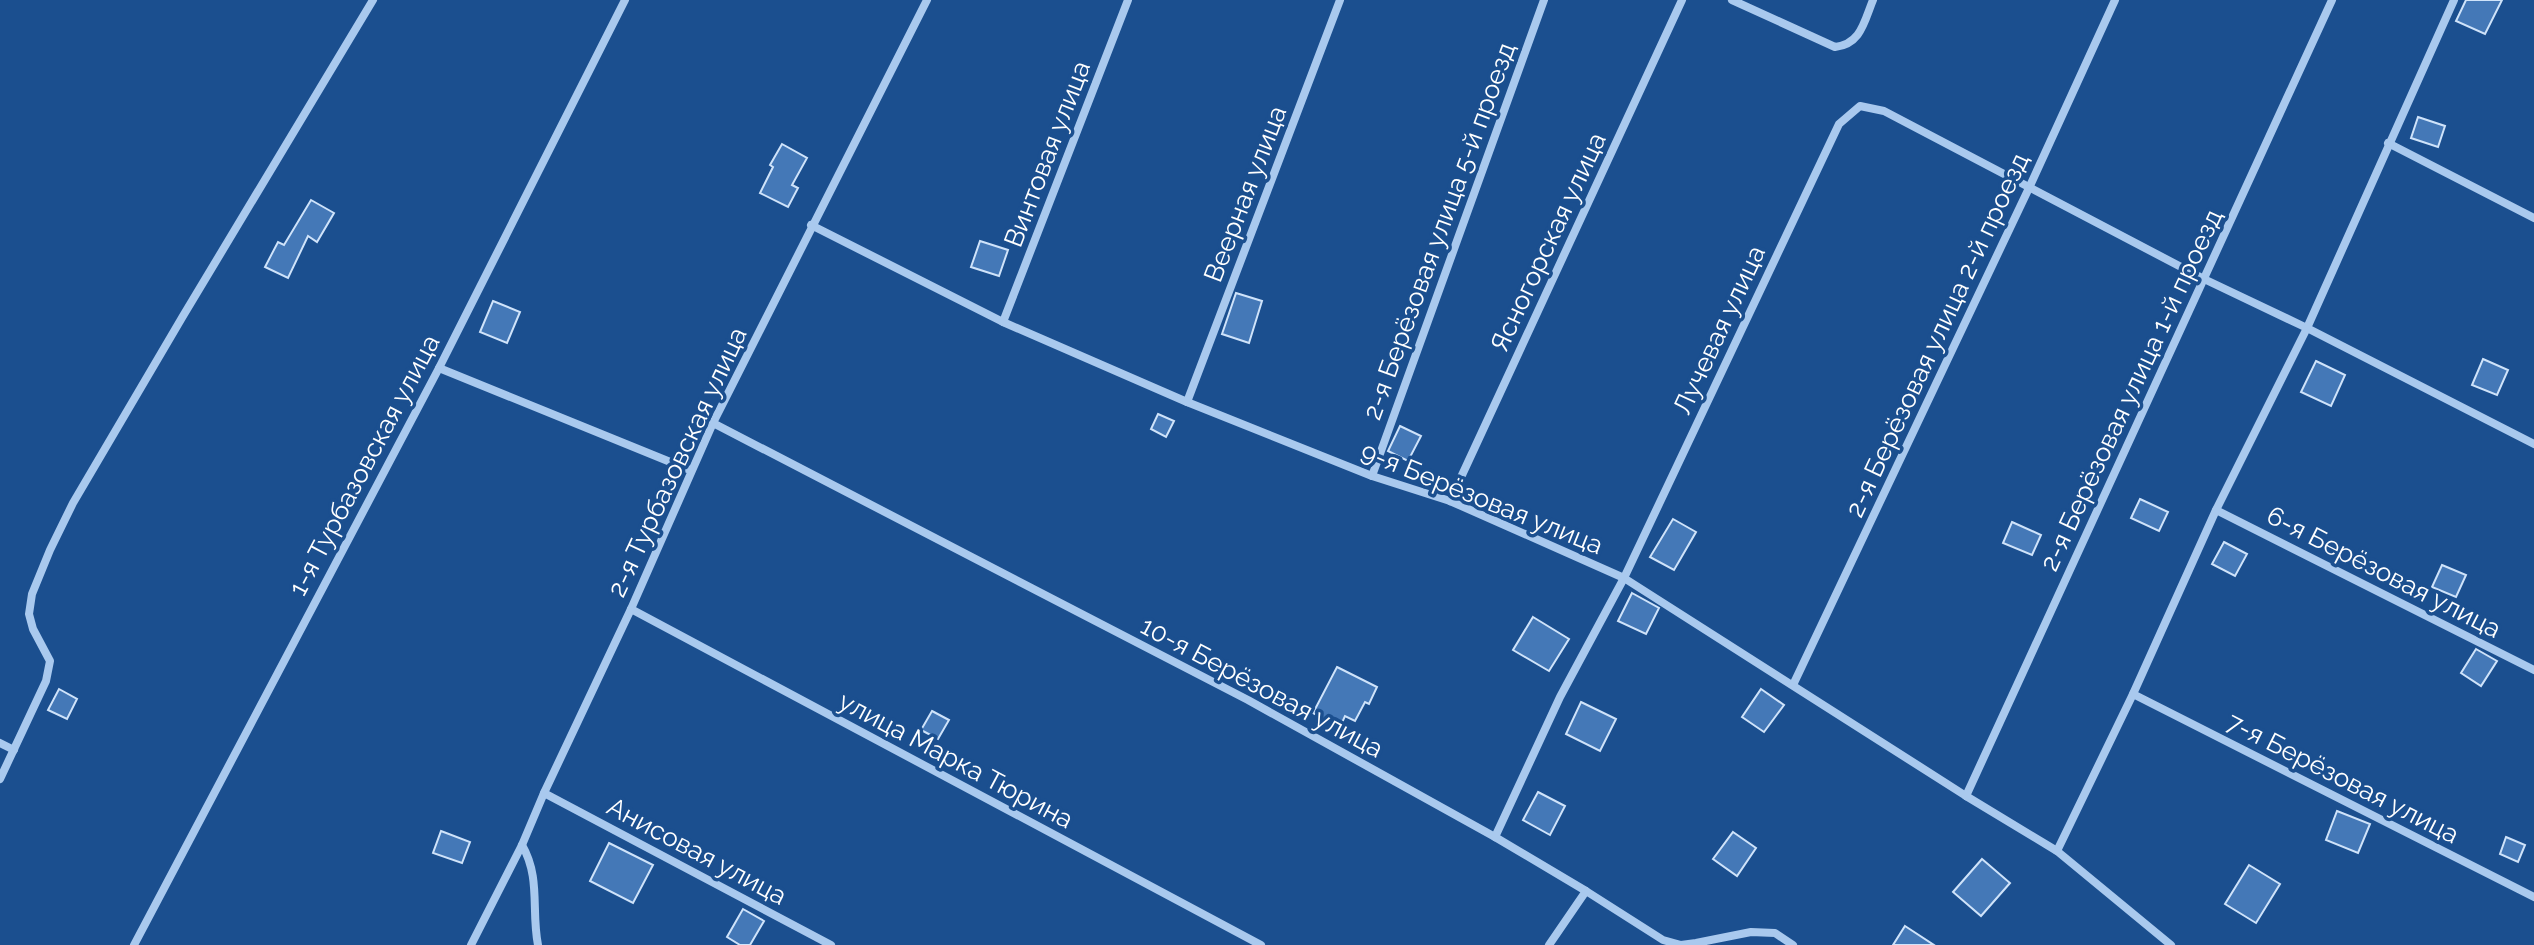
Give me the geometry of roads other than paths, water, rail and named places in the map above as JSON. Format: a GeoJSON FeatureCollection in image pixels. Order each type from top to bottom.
{"type":"FeatureCollection","features":[{"type":"Feature","properties":{"kind":"street"},"geometry":{"type":"LineString","coordinates":[[0,779],[46,681],[50,661],[33,629],[29,614],[32,594],[73,503],[373,0]]}},
{"type":"Feature","properties":{"kind":"street","name":"1-я Турбазовская улица"},"geometry":{"type":"LineString","coordinates":[[134,945],[439,368],[625,0]]}},
{"type":"Feature","properties":{"kind":"street","name":"2-я Турбазовская улица"},"geometry":{"type":"LineString","coordinates":[[471,945],[522,845],[631,609],[690,470],[927,0]]}},
{"type":"Feature","properties":{"kind":"street","name":"Винтовая улица"},"geometry":{"type":"LineString","coordinates":[[1003,322],[1128,0]]}},
{"type":"Feature","properties":{"kind":"street","name":"Веерная улица"},"geometry":{"type":"LineString","coordinates":[[1187,402],[1340,0]]}},
{"type":"Feature","properties":{"kind":"street","name":"2-я Берёзовая улица 5-й проезд"},"geometry":{"type":"LineString","coordinates":[[1372,476],[1544,0]]}},
{"type":"Feature","properties":{"kind":"street","name":"Ясногорская улица"},"geometry":{"type":"LineString","coordinates":[[1450,501],[1682,0]]}},
{"type":"Feature","properties":{"kind":"street"},"geometry":{"type":"LineString","coordinates":[[1732,0],[1754,4],[1835,47],[1846,46],[1859,36],[1873,0]]}},
{"type":"Feature","properties":{"kind":"street","name":"2-я Берёзовая улица 2-й проезд"},"geometry":{"type":"LineString","coordinates":[[1793,685],[2115,0]]}},
{"type":"Feature","properties":{"kind":"street","name":"2-я Берёзовая улица 1-й проезд"},"geometry":{"type":"LineString","coordinates":[[1966,796],[2332,0]]}},
{"type":"Feature","properties":{"kind":"street"},"geometry":{"type":"LineString","coordinates":[[2057,851],[2133,694],[2216,510],[2307,328],[2454,0]]}},
{"type":"Feature","properties":{"kind":"street","name":"Лучевая улица"},"geometry":{"type":"LineString","coordinates":[[1495,837],[1560,697],[1624,578],[1839,124],[1860,106],[1884,111],[2029,188]]}},
{"type":"Feature","properties":{"kind":"street"},"geometry":{"type":"LineString","coordinates":[[2388,143],[2534,218]]}},
{"type":"Feature","properties":{"kind":"street"},"geometry":{"type":"LineString","coordinates":[[2029,188],[2534,444]]}},
{"type":"Feature","properties":{"kind":"street","name":"9-я Берёзовая улица"},"geometry":{"type":"LineString","coordinates":[[811,225],[1003,322],[1187,402],[1372,476],[1450,501],[1624,578],[2057,851],[2171,945]]}},
{"type":"Feature","properties":{"kind":"street"},"geometry":{"type":"LineString","coordinates":[[439,368],[690,470]]}},
{"type":"Feature","properties":{"kind":"street","name":"10-я Берёзовая улица"},"geometry":{"type":"LineString","coordinates":[[713,423],[1248,700],[1495,837],[1663,940],[1681,945],[1751,932],[1775,933],[1793,945]]}},
{"type":"Feature","properties":{"kind":"street","name":"6-я Берёзовая улица"},"geometry":{"type":"LineString","coordinates":[[2216,510],[2534,670]]}},
{"type":"Feature","properties":{"kind":"street","name":"улица Марка Тюрина"},"geometry":{"type":"LineString","coordinates":[[631,609],[1261,945]]}},
{"type":"Feature","properties":{"kind":"street","name":"7-я Берёзовая улица"},"geometry":{"type":"LineString","coordinates":[[2133,694],[2534,897]]}},
{"type":"Feature","properties":{"kind":"street"},"geometry":{"type":"LineString","coordinates":[[0,743],[14,750]]}},
{"type":"Feature","properties":{"kind":"street","name":"Анисовая улица"},"geometry":{"type":"LineString","coordinates":[[544,793],[831,945]]}},
{"type":"Feature","properties":{"kind":"street"},"geometry":{"type":"LineString","coordinates":[[522,845],[534,875],[538,945]]}},
{"type":"Feature","properties":{"kind":"street"},"geometry":{"type":"LineString","coordinates":[[1549,945],[1586,891]]}}]}
